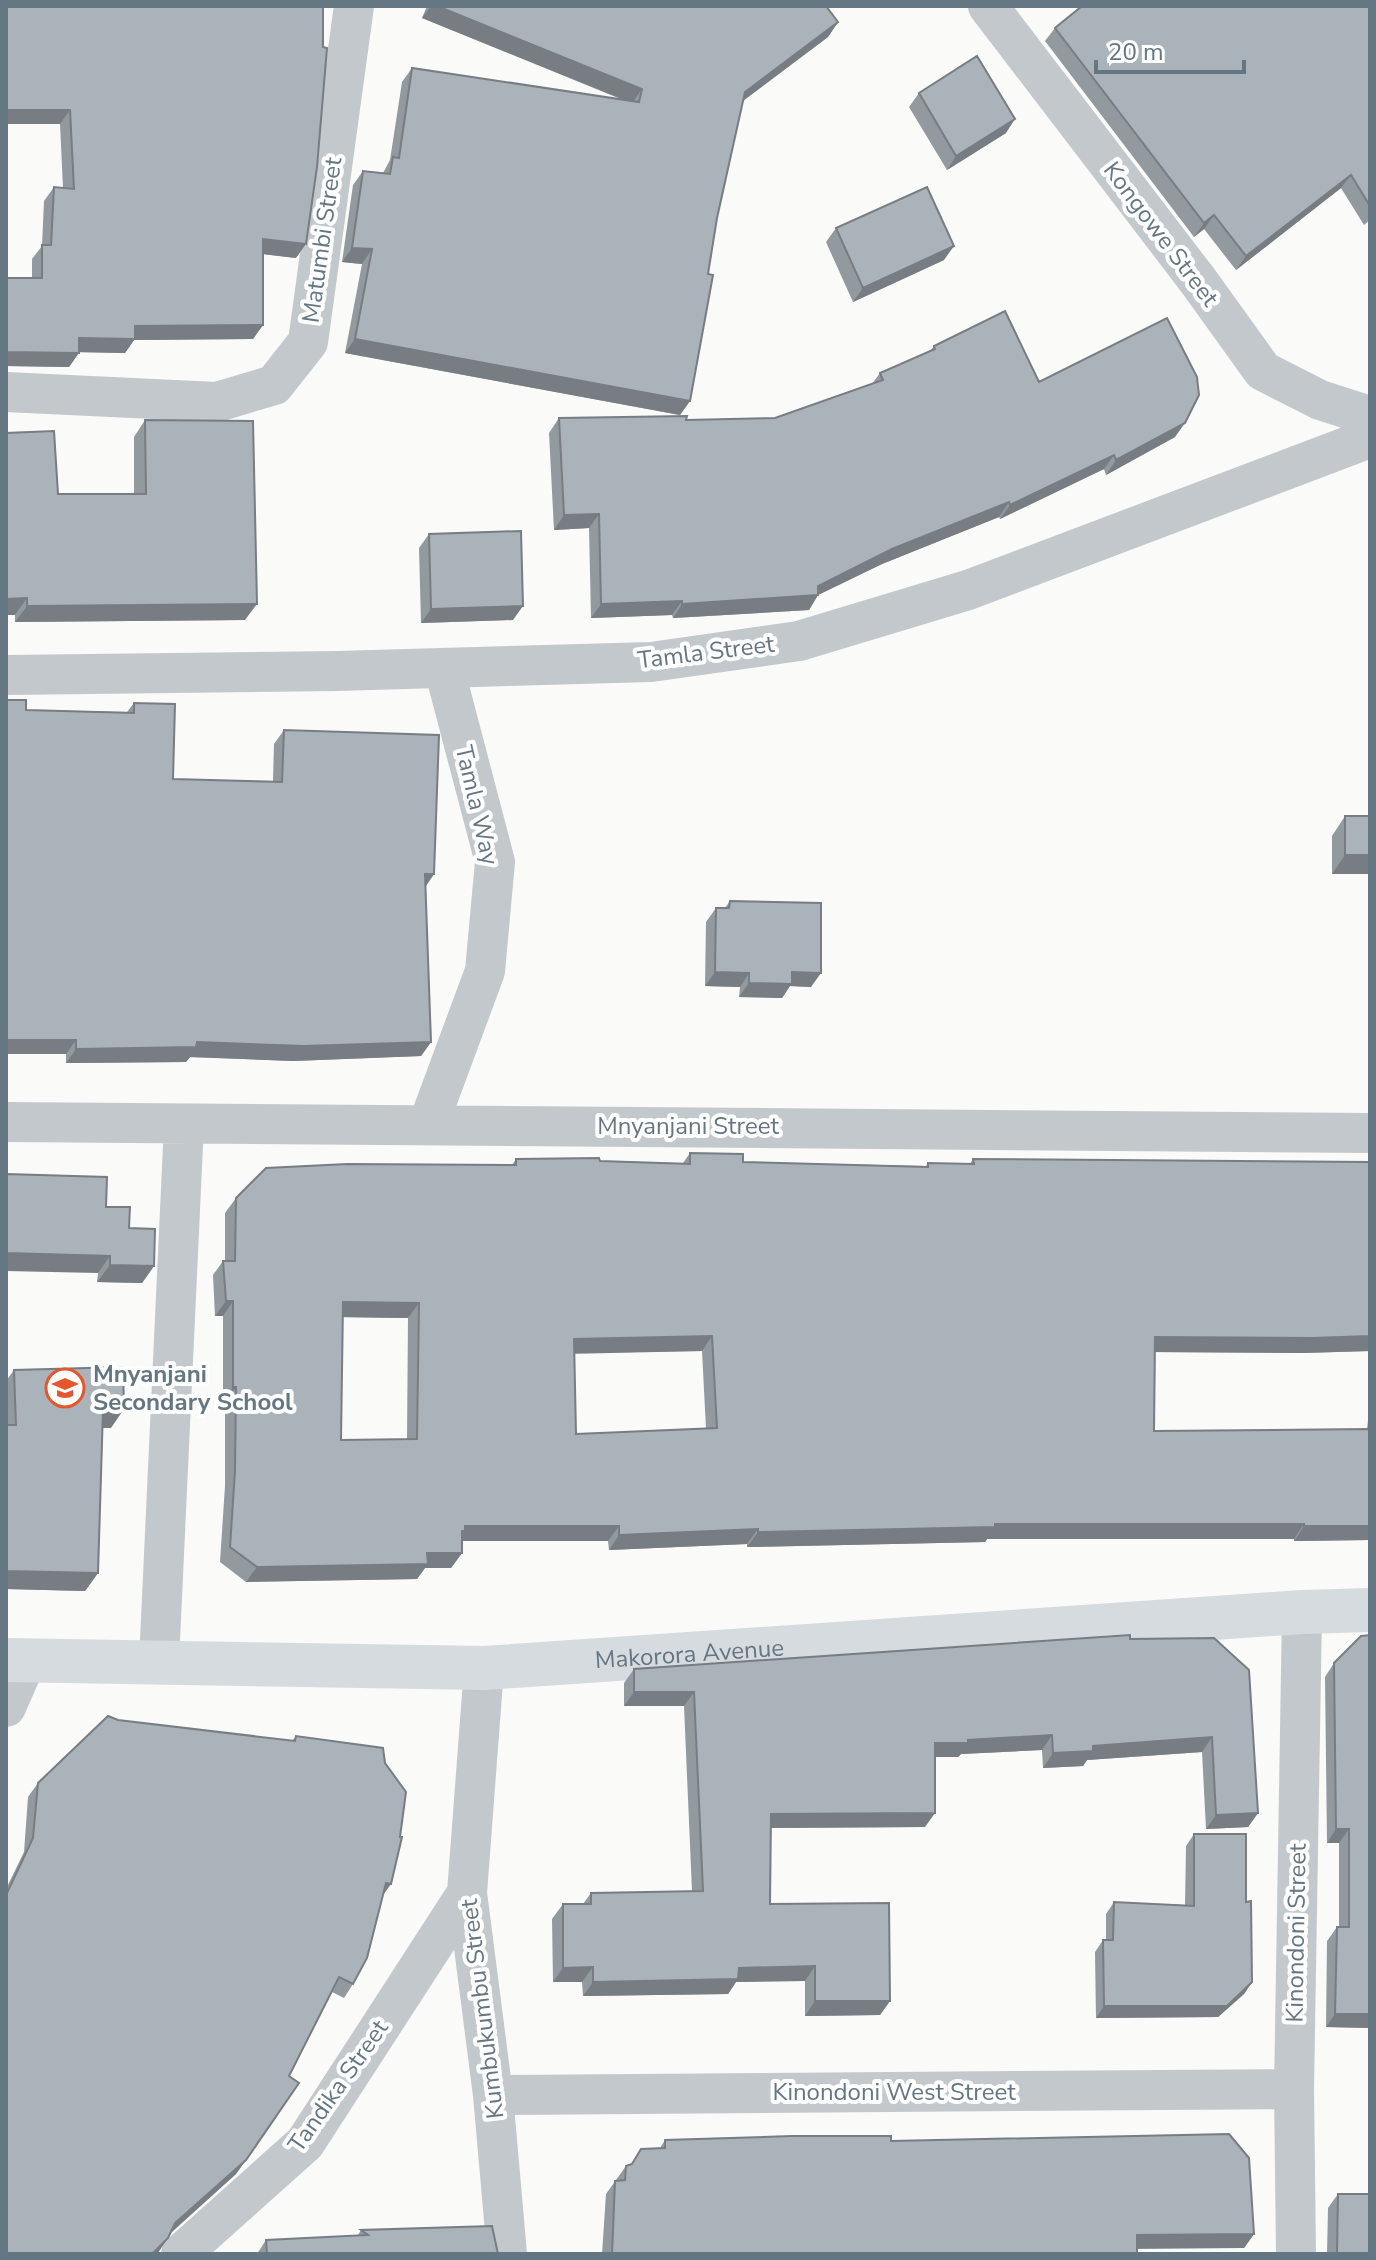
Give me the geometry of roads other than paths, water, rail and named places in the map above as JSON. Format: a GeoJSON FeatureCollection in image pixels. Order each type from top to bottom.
{"type":"FeatureCollection","features":[{"type":"Feature","properties":{"kind":"street","name":"Matumbi Street"},"geometry":{"type":"LineString","coordinates":[[6,392],[217,402],[274,385],[308,342],[354,6]]}},
{"type":"Feature","properties":{"kind":"street","name":"Kongowe Street"},"geometry":{"type":"LineString","coordinates":[[988,6],[1199,282],[1263,371],[1320,400],[1370,416]]}},
{"type":"Feature","properties":{"kind":"street","name":"Tamla Street"},"geometry":{"type":"LineString","coordinates":[[6,675],[651,662],[799,641],[968,590],[1370,438]]}},
{"type":"Feature","properties":{"kind":"street","name":"Tamla Way"},"geometry":{"type":"LineString","coordinates":[[428,1125],[485,971],[495,862],[444,668]]}},
{"type":"Feature","properties":{"kind":"street","name":"Mnyanjani Street"},"geometry":{"type":"LineString","coordinates":[[6,1122],[1370,1133]]}},
{"type":"Feature","properties":{"kind":"street"},"geometry":{"type":"LineString","coordinates":[[159,1662],[184,1124]]}},
{"type":"Feature","properties":{"kind":"street","name":"Makorora Avenue"},"geometry":{"type":"LineString","coordinates":[[16,1660],[484,1668],[1302,1612],[1370,1610]]}},
{"type":"Feature","properties":{"kind":"street","name":"Kinondoni Street"},"geometry":{"type":"LineString","coordinates":[[1296,2254],[1294,2089],[1302,1612]]}},
{"type":"Feature","properties":{"kind":"street"},"geometry":{"type":"LineString","coordinates":[[6,1707],[16,1660]]}},
{"type":"Feature","properties":{"kind":"street","name":"Kumbukumbu Street"},"geometry":{"type":"LineString","coordinates":[[484,1668],[467,1893],[493,2095],[507,2254]]}},
{"type":"Feature","properties":{"kind":"street","name":"Tandika Street"},"geometry":{"type":"LineString","coordinates":[[181,2254],[305,2143],[467,1893]]}},
{"type":"Feature","properties":{"kind":"street","name":"Kinondoni West Street"},"geometry":{"type":"LineString","coordinates":[[493,2095],[1294,2089]]}},
{"type":"Feature","properties":{"kind":"place","name":"Mnyanjani Secondary School"},"geometry":{"type":"Point","coordinates":[65,1388]}}]}
